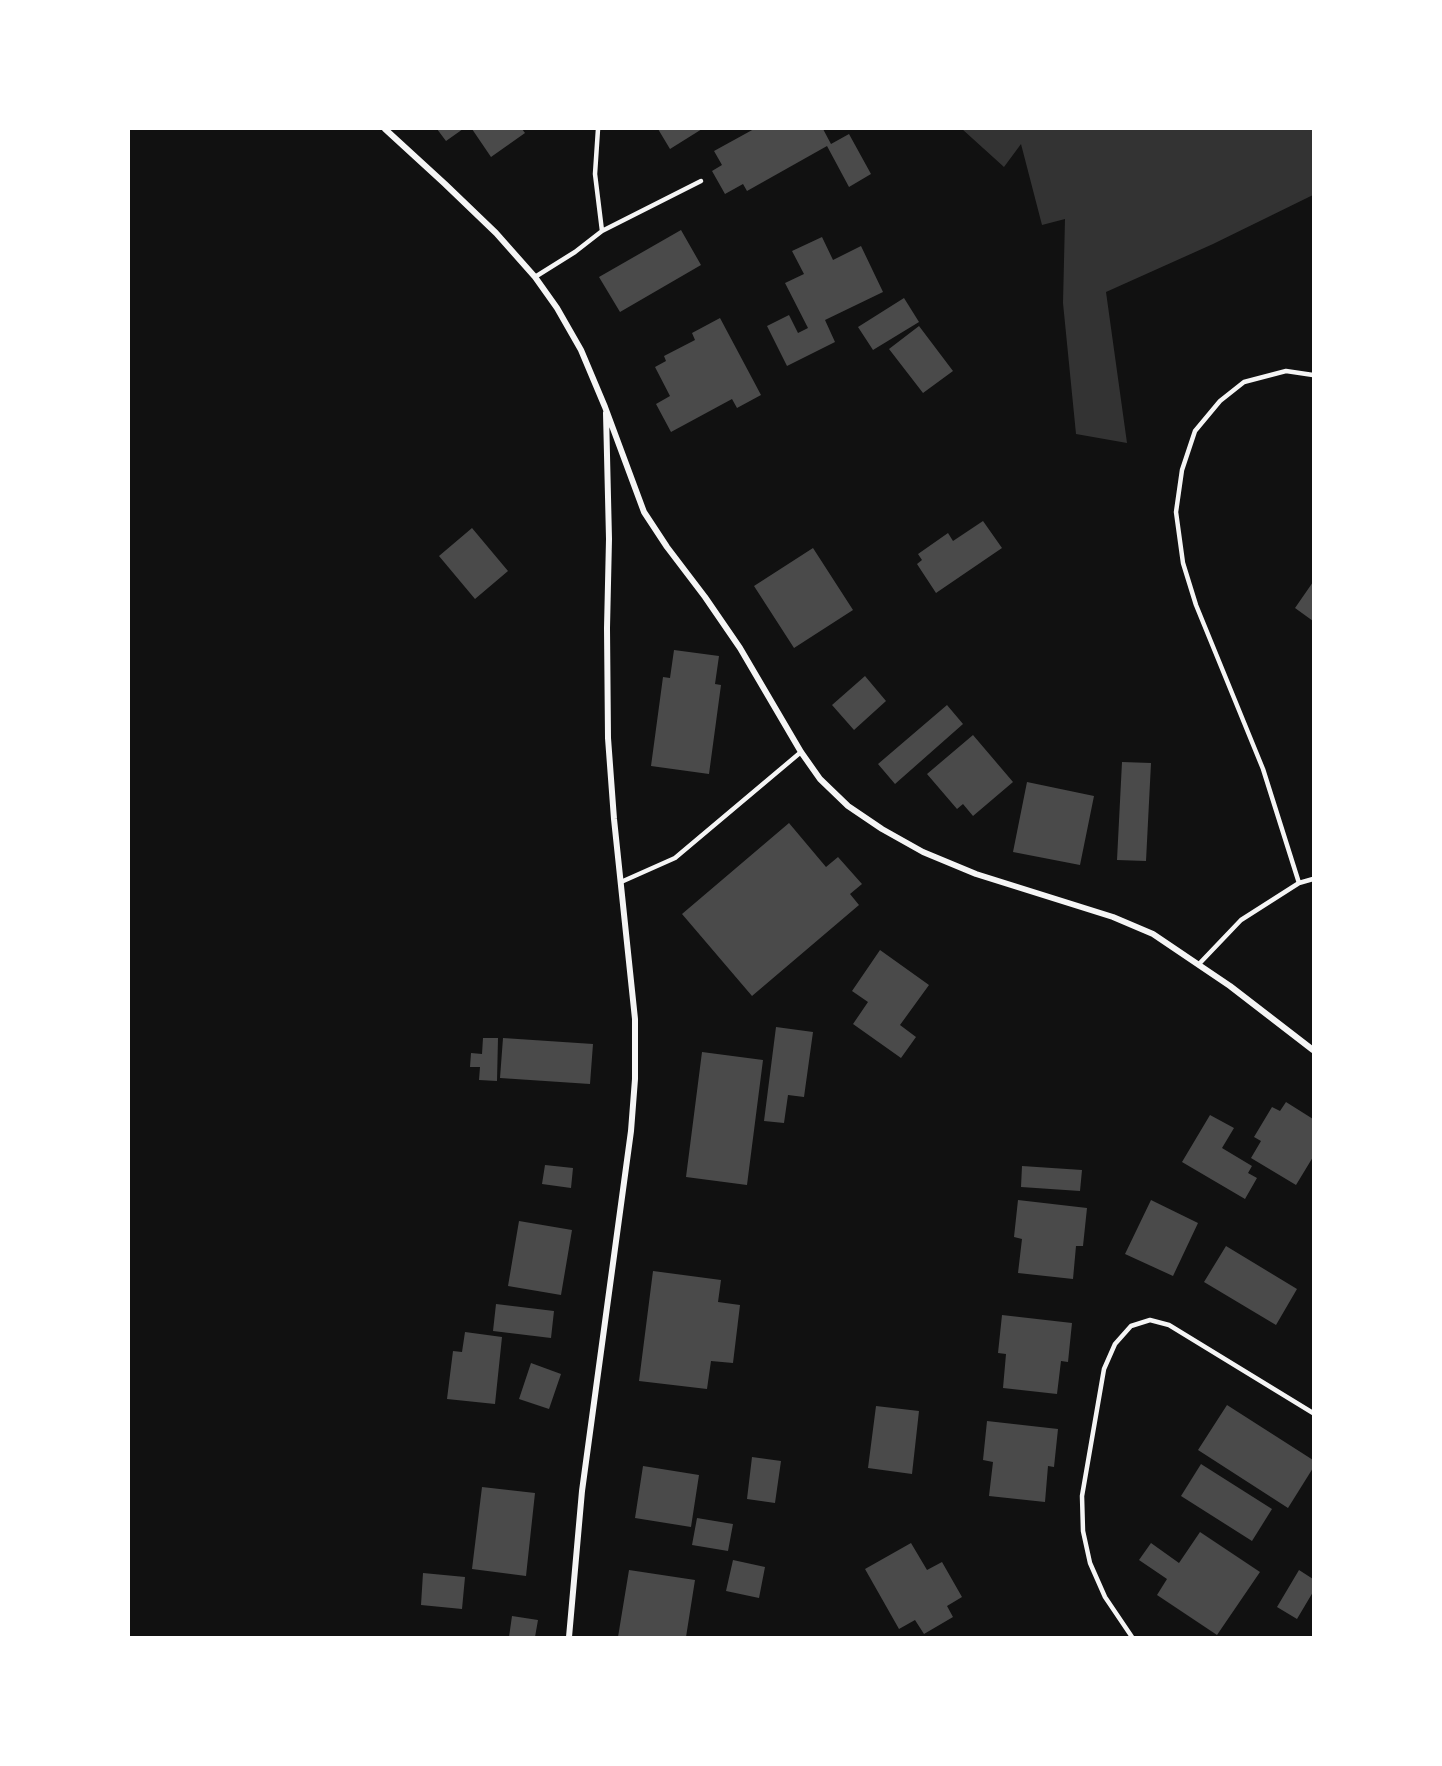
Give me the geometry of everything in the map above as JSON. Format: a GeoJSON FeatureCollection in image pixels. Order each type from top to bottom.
{"type":"FeatureCollection","features":[{"type":"Feature","properties":{"kind":"street"},"geometry":{"type":"LineString","coordinates":[[385,129],[479,217],[535,277],[557,308],[581,350],[644,512],[667,548],[705,597],[740,648],[801,752],[820,779],[848,806],[922,852],[976,874],[1113,917],[1153,934],[1230,986],[1313,1050]]}},
{"type":"Feature","properties":{"kind":"street"},"geometry":{"type":"LineString","coordinates":[[569,1637],[582,1491],[631,1131],[634,1079],[635,1019],[608,738],[609,539],[605,407]]}},
{"type":"Feature","properties":{"kind":"lane"},"geometry":{"type":"LineString","coordinates":[[598,129],[595,174],[602,231]]}},
{"type":"Feature","properties":{"kind":"lane"},"geometry":{"type":"LineString","coordinates":[[535,277],[575,252],[602,231],[701,182]]}},
{"type":"Feature","properties":{"kind":"lane"},"geometry":{"type":"LineString","coordinates":[[1299,883],[1263,770],[1196,605],[1183,563],[1176,512],[1182,470],[1195,431],[1220,401],[1244,382],[1286,371],[1313,375]]}},
{"type":"Feature","properties":{"kind":"lane"},"geometry":{"type":"LineString","coordinates":[[621,882],[675,858],[801,752]]}},
{"type":"Feature","properties":{"kind":"lane"},"geometry":{"type":"LineString","coordinates":[[1199,964],[1241,921],[1299,883],[1313,879]]}},
{"type":"Feature","properties":{"kind":"lane"},"geometry":{"type":"LineString","coordinates":[[1132,1637],[1105,1597],[1090,1563],[1083,1531],[1082,1496],[1104,1369],[1114,1344],[1131,1326],[1150,1320],[1169,1325],[1313,1413]]}},
{"type":"Feature","properties":{"kind":"shaded area"},"geometry":{"type":"Polygon","coordinates":[[[962,129],[1313,129],[1313,195],[1213,244],[1106,292],[1127,443],[1076,434],[1063,303],[1065,219],[1042,225],[1021,144],[1004,167],[962,129]]]}},
{"type":"Feature","properties":{"kind":"building"},"geometry":{"type":"Polygon","coordinates":[[[437,129],[463,129],[446,141],[437,129]]]}},
{"type":"Feature","properties":{"kind":"building"},"geometry":{"type":"Polygon","coordinates":[[[472,129],[522,129],[525,133],[491,157],[472,129]]]}},
{"type":"Feature","properties":{"kind":"building"},"geometry":{"type":"Polygon","coordinates":[[[658,129],[702,129],[670,149],[658,129]]]}},
{"type":"Feature","properties":{"kind":"building"},"geometry":{"type":"Polygon","coordinates":[[[754,129],[823,129],[831,144],[849,134],[871,174],[849,187],[827,146],[747,191],[743,184],[725,194],[712,171],[722,165],[714,151],[754,129]]]}},
{"type":"Feature","properties":{"kind":"building"},"geometry":{"type":"Polygon","coordinates":[[[681,230],[701,265],[620,312],[599,277],[681,230]]]}},
{"type":"Feature","properties":{"kind":"building"},"geometry":{"type":"Polygon","coordinates":[[[822,237],[833,260],[861,246],[883,292],[825,320],[835,342],[787,366],[767,326],[789,315],[798,333],[808,328],[785,283],[804,274],[792,251],[822,237]]]}},
{"type":"Feature","properties":{"kind":"building"},"geometry":{"type":"Polygon","coordinates":[[[904,298],[919,322],[873,350],[858,327],[904,298]]]}},
{"type":"Feature","properties":{"kind":"building"},"geometry":{"type":"Polygon","coordinates":[[[720,318],[761,395],[737,408],[732,399],[671,432],[656,404],[670,396],[655,367],[666,361],[664,356],[695,340],[692,333],[720,318]]]}},
{"type":"Feature","properties":{"kind":"building"},"geometry":{"type":"Polygon","coordinates":[[[919,326],[953,371],[923,393],[889,349],[919,326]]]}},
{"type":"Feature","properties":{"kind":"building"},"geometry":{"type":"Polygon","coordinates":[[[983,521],[1002,548],[936,593],[917,564],[922,560],[918,554],[948,533],[953,541],[983,521]]]}},
{"type":"Feature","properties":{"kind":"building"},"geometry":{"type":"Polygon","coordinates":[[[472,528],[508,571],[475,599],[439,556],[472,528]]]}},
{"type":"Feature","properties":{"kind":"building"},"geometry":{"type":"Polygon","coordinates":[[[813,548],[853,610],[794,648],[754,586],[813,548]]]}},
{"type":"Feature","properties":{"kind":"building"},"geometry":{"type":"Polygon","coordinates":[[[1313,582],[1313,621],[1295,608],[1313,582]]]}},
{"type":"Feature","properties":{"kind":"building"},"geometry":{"type":"Polygon","coordinates":[[[674,650],[719,656],[715,684],[721,685],[709,774],[651,766],[663,677],[670,678],[674,650]]]}},
{"type":"Feature","properties":{"kind":"building"},"geometry":{"type":"Polygon","coordinates":[[[865,676],[886,701],[854,730],[832,705],[865,676]]]}},
{"type":"Feature","properties":{"kind":"building"},"geometry":{"type":"Polygon","coordinates":[[[947,705],[963,724],[895,784],[878,764],[947,705]]]}},
{"type":"Feature","properties":{"kind":"building"},"geometry":{"type":"Polygon","coordinates":[[[973,735],[1013,782],[973,816],[963,804],[957,809],[927,774],[973,735]]]}},
{"type":"Feature","properties":{"kind":"building"},"geometry":{"type":"Polygon","coordinates":[[[1122,762],[1151,763],[1146,861],[1117,860],[1122,762]]]}},
{"type":"Feature","properties":{"kind":"building"},"geometry":{"type":"Polygon","coordinates":[[[1027,782],[1094,796],[1080,865],[1013,852],[1027,782]]]}},
{"type":"Feature","properties":{"kind":"building"},"geometry":{"type":"Polygon","coordinates":[[[789,823],[826,867],[838,857],[862,884],[850,894],[859,905],[752,996],[682,914],[789,823]]]}},
{"type":"Feature","properties":{"kind":"building"},"geometry":{"type":"Polygon","coordinates":[[[880,950],[929,985],[900,1025],[916,1037],[901,1058],[853,1024],[868,1002],[852,991],[880,950]]]}},
{"type":"Feature","properties":{"kind":"building"},"geometry":{"type":"Polygon","coordinates":[[[776,1027],[813,1032],[804,1097],[788,1095],[784,1123],[764,1121],[776,1027]]]}},
{"type":"Feature","properties":{"kind":"building"},"geometry":{"type":"Polygon","coordinates":[[[483,1038],[498,1038],[497,1081],[479,1080],[480,1067],[470,1067],[471,1053],[482,1054],[483,1038]]]}},
{"type":"Feature","properties":{"kind":"building"},"geometry":{"type":"Polygon","coordinates":[[[503,1038],[593,1044],[590,1084],[500,1078],[503,1038]]]}},
{"type":"Feature","properties":{"kind":"building"},"geometry":{"type":"Polygon","coordinates":[[[702,1052],[763,1060],[747,1185],[686,1177],[702,1052]]]}},
{"type":"Feature","properties":{"kind":"building"},"geometry":{"type":"Polygon","coordinates":[[[1286,1102],[1313,1119],[1313,1157],[1296,1185],[1251,1158],[1261,1141],[1254,1137],[1272,1107],[1280,1111],[1286,1102]]]}},
{"type":"Feature","properties":{"kind":"building"},"geometry":{"type":"Polygon","coordinates":[[[1210,1115],[1234,1128],[1222,1148],[1252,1166],[1248,1173],[1257,1178],[1245,1199],[1182,1162],[1210,1115]]]}},
{"type":"Feature","properties":{"kind":"building"},"geometry":{"type":"Polygon","coordinates":[[[545,1165],[573,1168],[571,1188],[542,1184],[545,1165]]]}},
{"type":"Feature","properties":{"kind":"building"},"geometry":{"type":"Polygon","coordinates":[[[1022,1166],[1082,1170],[1080,1191],[1021,1187],[1022,1166]]]}},
{"type":"Feature","properties":{"kind":"building"},"geometry":{"type":"Polygon","coordinates":[[[1018,1200],[1087,1208],[1083,1246],[1076,1246],[1073,1279],[1018,1273],[1022,1239],[1014,1237],[1018,1200]]]}},
{"type":"Feature","properties":{"kind":"building"},"geometry":{"type":"Polygon","coordinates":[[[1151,1200],[1198,1223],[1173,1276],[1125,1254],[1151,1200]]]}},
{"type":"Feature","properties":{"kind":"building"},"geometry":{"type":"Polygon","coordinates":[[[519,1221],[572,1230],[561,1295],[508,1286],[519,1221]]]}},
{"type":"Feature","properties":{"kind":"building"},"geometry":{"type":"Polygon","coordinates":[[[1226,1246],[1297,1289],[1276,1325],[1204,1282],[1226,1246]]]}},
{"type":"Feature","properties":{"kind":"building"},"geometry":{"type":"Polygon","coordinates":[[[653,1271],[721,1280],[718,1302],[740,1305],[733,1363],[711,1361],[707,1389],[639,1381],[653,1271]]]}},
{"type":"Feature","properties":{"kind":"building"},"geometry":{"type":"Polygon","coordinates":[[[496,1304],[554,1311],[551,1338],[493,1331],[496,1304]]]}},
{"type":"Feature","properties":{"kind":"building"},"geometry":{"type":"Polygon","coordinates":[[[1002,1315],[1072,1323],[1068,1362],[1061,1361],[1057,1394],[1003,1388],[1006,1354],[998,1353],[1002,1315]]]}},
{"type":"Feature","properties":{"kind":"building"},"geometry":{"type":"Polygon","coordinates":[[[465,1332],[502,1337],[495,1404],[447,1399],[453,1351],[462,1352],[465,1332]]]}},
{"type":"Feature","properties":{"kind":"building"},"geometry":{"type":"Polygon","coordinates":[[[531,1363],[561,1374],[549,1409],[519,1399],[531,1363]]]}},
{"type":"Feature","properties":{"kind":"building"},"geometry":{"type":"Polygon","coordinates":[[[1227,1405],[1313,1460],[1313,1468],[1288,1508],[1198,1450],[1227,1405]]]}},
{"type":"Feature","properties":{"kind":"building"},"geometry":{"type":"Polygon","coordinates":[[[876,1406],[919,1411],[912,1474],[868,1468],[876,1406]]]}},
{"type":"Feature","properties":{"kind":"building"},"geometry":{"type":"Polygon","coordinates":[[[987,1421],[1058,1429],[1054,1467],[1048,1466],[1045,1502],[989,1496],[993,1462],[983,1460],[987,1421]]]}},
{"type":"Feature","properties":{"kind":"building"},"geometry":{"type":"Polygon","coordinates":[[[752,1457],[781,1461],[775,1503],[747,1499],[752,1457]]]}},
{"type":"Feature","properties":{"kind":"building"},"geometry":{"type":"Polygon","coordinates":[[[1201,1464],[1272,1509],[1252,1541],[1181,1496],[1201,1464]]]}},
{"type":"Feature","properties":{"kind":"building"},"geometry":{"type":"Polygon","coordinates":[[[643,1466],[699,1475],[691,1527],[635,1518],[643,1466]]]}},
{"type":"Feature","properties":{"kind":"building"},"geometry":{"type":"Polygon","coordinates":[[[482,1487],[535,1493],[526,1576],[472,1569],[482,1487]]]}},
{"type":"Feature","properties":{"kind":"building"},"geometry":{"type":"Polygon","coordinates":[[[697,1518],[733,1524],[728,1551],[692,1545],[697,1518]]]}},
{"type":"Feature","properties":{"kind":"building"},"geometry":{"type":"Polygon","coordinates":[[[1200,1532],[1260,1572],[1217,1635],[1157,1595],[1167,1579],[1139,1560],[1151,1543],[1179,1563],[1200,1532]]]}},
{"type":"Feature","properties":{"kind":"building"},"geometry":{"type":"Polygon","coordinates":[[[911,1543],[927,1570],[942,1562],[962,1597],[947,1606],[953,1617],[924,1634],[915,1620],[899,1629],[865,1569],[911,1543]]]}},
{"type":"Feature","properties":{"kind":"building"},"geometry":{"type":"Polygon","coordinates":[[[733,1560],[765,1567],[759,1598],[726,1591],[733,1560]]]}},
{"type":"Feature","properties":{"kind":"building"},"geometry":{"type":"Polygon","coordinates":[[[629,1570],[695,1580],[686,1637],[618,1637],[629,1570]]]}},
{"type":"Feature","properties":{"kind":"building"},"geometry":{"type":"Polygon","coordinates":[[[1299,1570],[1313,1579],[1313,1592],[1297,1619],[1277,1607],[1299,1570]]]}},
{"type":"Feature","properties":{"kind":"building"},"geometry":{"type":"Polygon","coordinates":[[[423,1573],[465,1577],[462,1609],[421,1605],[423,1573]]]}},
{"type":"Feature","properties":{"kind":"building"},"geometry":{"type":"Polygon","coordinates":[[[512,1616],[538,1620],[535,1637],[509,1637],[512,1616]]]}}]}
